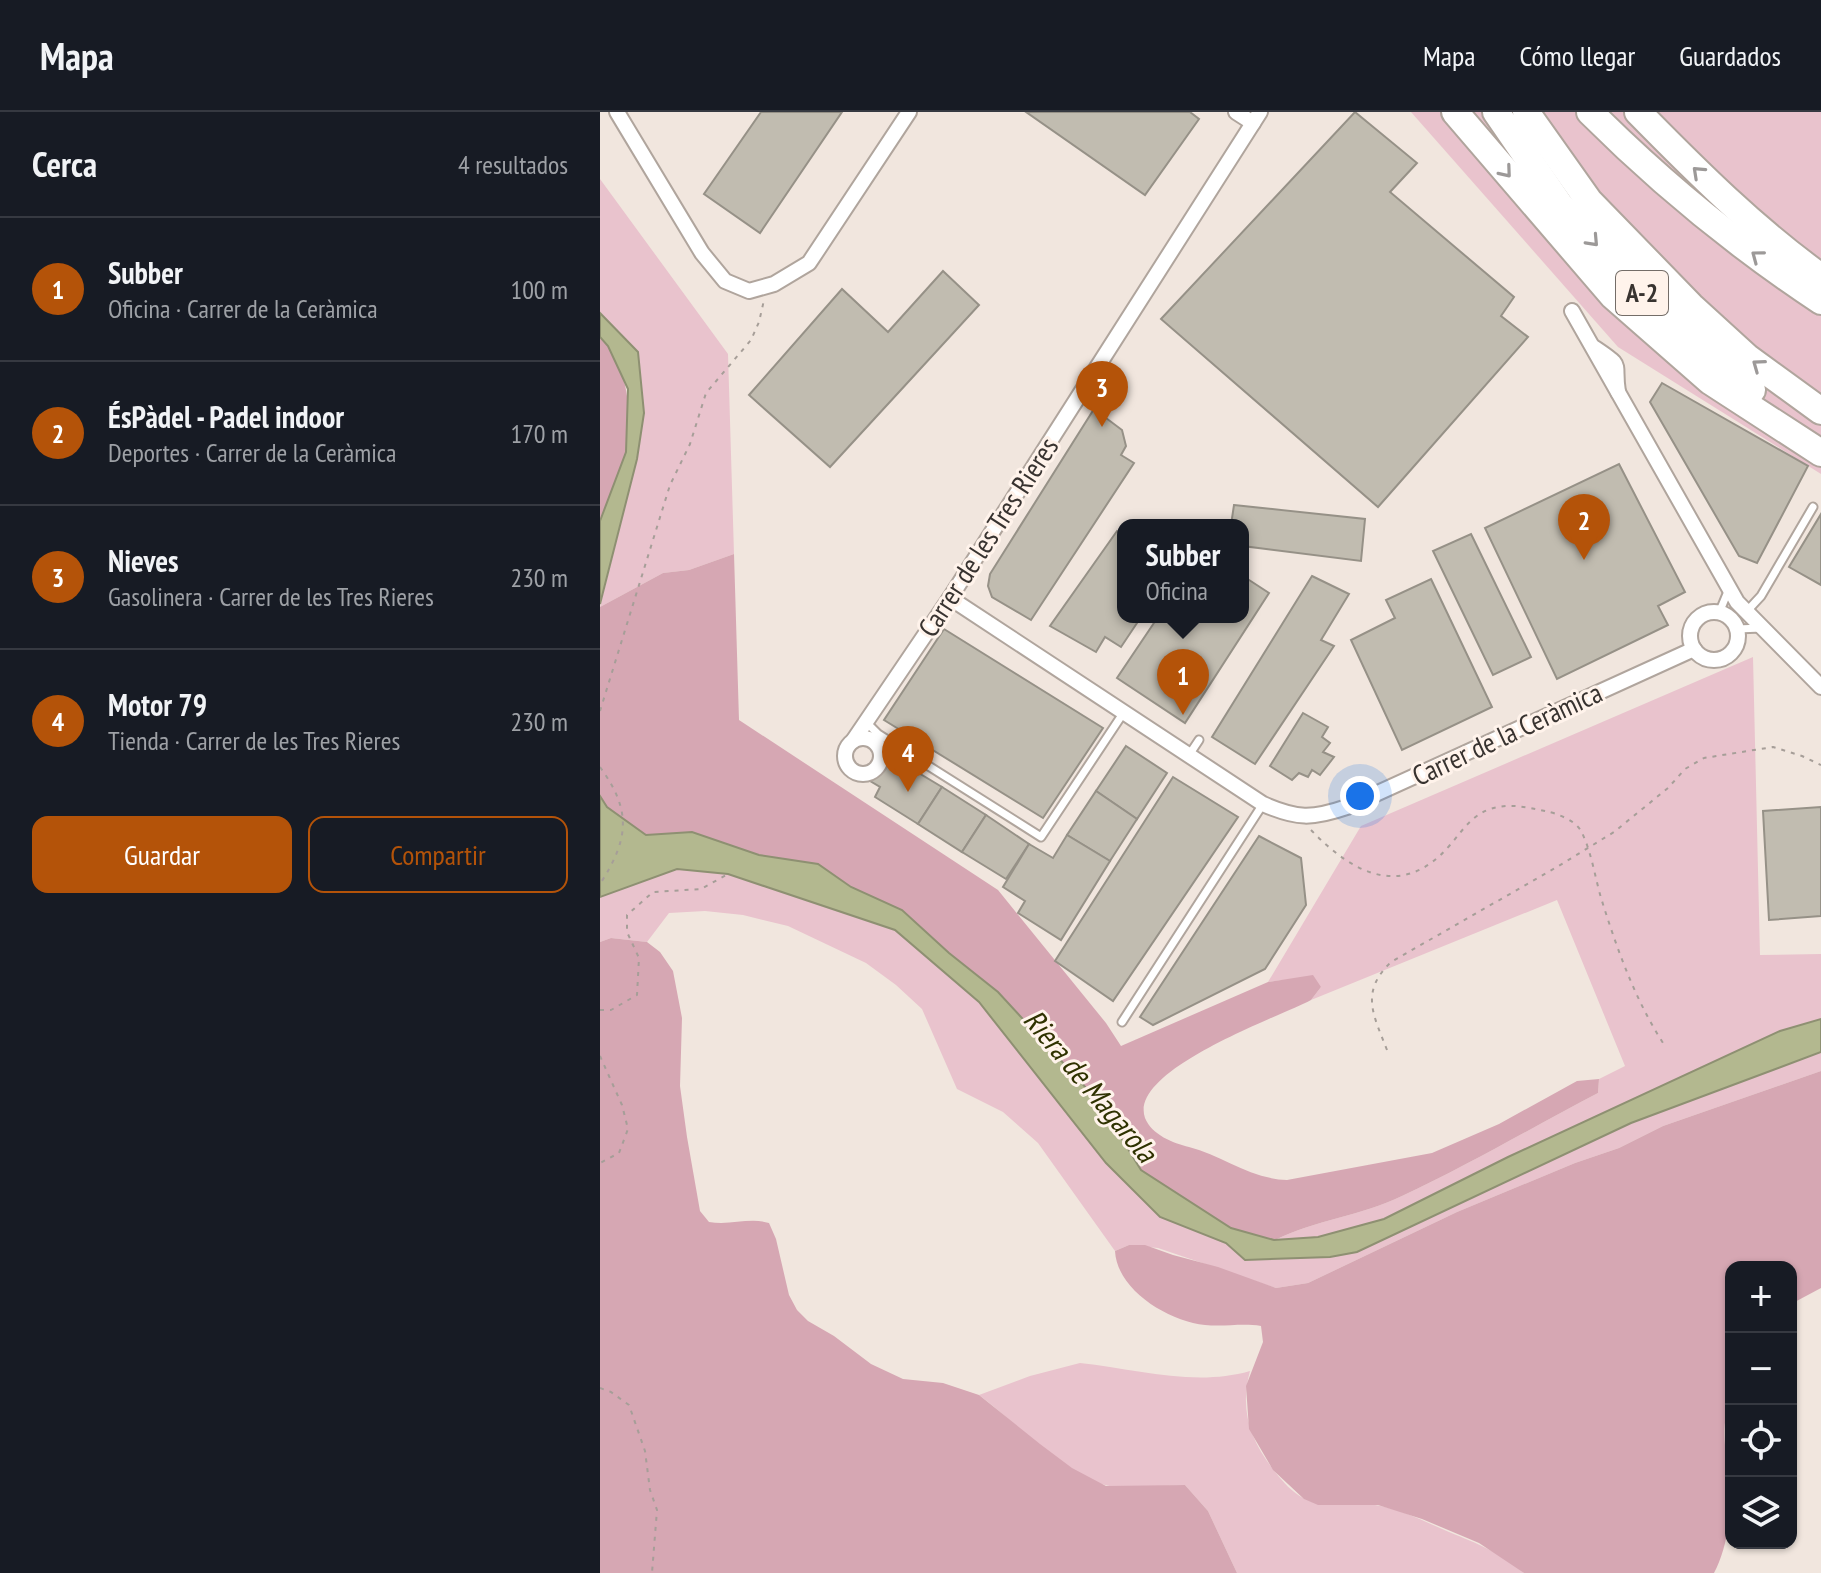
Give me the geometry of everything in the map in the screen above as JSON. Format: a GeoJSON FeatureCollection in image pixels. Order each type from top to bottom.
{"type":"FeatureCollection","features":[{"type":"Feature","properties":{"kind":"highway"},"geometry":{"type":"LineString","coordinates":[[1455,112],[1613,296],[1710,381],[1821,453]]}},
{"type":"Feature","properties":{"kind":"highway","name":"A-2"},"geometry":{"type":"LineString","coordinates":[[1496,112],[1560,205],[1635,287],[1720,366],[1821,443]]}},
{"type":"Feature","properties":{"kind":"highway","name":"A-2"},"geometry":{"type":"LineString","coordinates":[[1526,112],[1589,201],[1691,306],[1748,358],[1821,411]]}},
{"type":"Feature","properties":{"kind":"highway"},"geometry":{"type":"LineString","coordinates":[[1590,112],[1633,155],[1707,218],[1821,301]]}},
{"type":"Feature","properties":{"kind":"highway"},"geometry":{"type":"LineString","coordinates":[[1638,112],[1733,205],[1821,277]]}},
{"type":"Feature","properties":{"kind":"street"},"geometry":{"type":"LineString","coordinates":[[617,112],[710,262],[725,281],[749,291],[770,285],[809,263],[909,112]]}},
{"type":"Feature","properties":{"kind":"street"},"geometry":{"type":"LineString","coordinates":[[1236,112],[1256,117]]}},
{"type":"Feature","properties":{"kind":"street","name":"Carrer de les Tres Rieres"},"geometry":{"type":"LineString","coordinates":[[872,729],[881,751],[880,763],[872,772],[860,774],[850,768],[846,751],[853,741],[872,729],[950,598],[1256,117]]}},
{"type":"Feature","properties":{"kind":"street"},"geometry":{"type":"LineString","coordinates":[[1572,311],[1729,589],[1745,612],[1821,687]]}},
{"type":"Feature","properties":{"kind":"street"},"geometry":{"type":"LineString","coordinates":[[950,598],[1263,804],[1298,817]]}},
{"type":"Feature","properties":{"kind":"street"},"geometry":{"type":"LineString","coordinates":[[1719,613],[1730,619],[1737,629],[1733,651],[1720,659],[1705,658],[1694,649],[1690,634],[1703,615],[1719,613]]}},
{"type":"Feature","properties":{"kind":"street","name":"Carrer de la Ceràmica"},"geometry":{"type":"LineString","coordinates":[[1298,817],[1323,815],[1347,807],[1694,649]]}},
{"type":"Feature","properties":{"kind":"lane"},"geometry":{"type":"LineString","coordinates":[[1745,612],[1761,596],[1813,507]]}},
{"type":"Feature","properties":{"kind":"lane"},"geometry":{"type":"LineString","coordinates":[[1719,613],[1729,589]]}},
{"type":"Feature","properties":{"kind":"lane"},"geometry":{"type":"LineString","coordinates":[[1737,629],[1762,628]]}},
{"type":"Feature","properties":{"kind":"lane"},"geometry":{"type":"LineString","coordinates":[[872,729],[1041,837],[1124,712]]}},
{"type":"Feature","properties":{"kind":"lane"},"geometry":{"type":"LineString","coordinates":[[1189,755],[1199,740]]}},
{"type":"Feature","properties":{"kind":"lane"},"geometry":{"type":"LineString","coordinates":[[1122,1022],[1263,804]]}},
{"type":"Feature","properties":{"kind":"path"},"geometry":{"type":"LineString","coordinates":[[600,711],[670,485],[690,444],[706,393],[751,340],[770,285]]}},
{"type":"Feature","properties":{"kind":"path"},"geometry":{"type":"LineString","coordinates":[[1387,1050],[1372,1012],[1372,989],[1378,974],[1402,955],[1557,867],[1624,824],[1668,788],[1685,769],[1704,758],[1773,747],[1821,765]]}},
{"type":"Feature","properties":{"kind":"path"},"geometry":{"type":"LineString","coordinates":[[600,767],[620,798],[622,843],[600,884]]}},
{"type":"Feature","properties":{"kind":"path"},"geometry":{"type":"LineString","coordinates":[[1298,817],[1329,850],[1378,877],[1406,877],[1439,856],[1474,818],[1508,805],[1552,812],[1573,823],[1581,830],[1601,900],[1635,995],[1665,1046]]}},
{"type":"Feature","properties":{"kind":"path"},"geometry":{"type":"LineString","coordinates":[[600,1010],[611,1010],[637,995],[639,958],[627,932],[627,915],[653,892],[701,889],[728,874]]}},
{"type":"Feature","properties":{"kind":"path"},"geometry":{"type":"LineString","coordinates":[[600,1056],[622,1105],[628,1129],[619,1153],[600,1163]]}},
{"type":"Feature","properties":{"kind":"path"},"geometry":{"type":"LineString","coordinates":[[600,1388],[629,1405],[645,1451],[650,1490],[657,1510],[652,1573]]}},
{"type":"Feature","properties":{"kind":"shaded area"},"geometry":{"type":"Polygon","coordinates":[[[1411,112],[1821,112],[1821,474],[1618,347],[1411,112]]]}},
{"type":"Feature","properties":{"kind":"shaded area"},"geometry":{"type":"Polygon","coordinates":[[[600,179],[728,354],[734,554],[689,570],[663,573],[600,607],[637,459],[638,352],[600,313],[600,179]]]}},
{"type":"Feature","properties":{"kind":"shaded area"},"geometry":{"type":"Polygon","coordinates":[[[600,313],[638,352],[644,413],[637,459],[600,604],[600,521],[626,452],[628,389],[608,346],[600,337],[600,313]]]}},
{"type":"Feature","properties":{"kind":"shaded area"},"geometry":{"type":"Polygon","coordinates":[[[600,337],[610,349],[623,376],[629,420],[619,477],[600,521],[600,337]]]}},
{"type":"Feature","properties":{"kind":"shaded area"},"geometry":{"type":"Polygon","coordinates":[[[734,554],[739,720],[998,890],[1106,1023],[1121,1046],[1268,982],[1313,975],[1321,987],[1311,1000],[1210,1047],[1159,1082],[1146,1100],[1145,1118],[1164,1137],[1261,1176],[1287,1180],[1432,1153],[1499,1124],[1577,1081],[1599,1079],[1598,1093],[1452,1172],[1386,1203],[1275,1240],[1231,1228],[1141,1170],[1100,1103],[998,992],[902,910],[851,887],[818,864],[759,855],[692,832],[646,836],[607,807],[600,796],[600,607],[663,573],[689,570],[734,554]]]}},
{"type":"Feature","properties":{"kind":"shaded area"},"geometry":{"type":"Polygon","coordinates":[[[1753,657],[1760,955],[1821,954],[1821,1019],[1780,1031],[1508,1157],[1384,1219],[1318,1237],[1275,1240],[1386,1203],[1427,1184],[1598,1093],[1599,1079],[1625,1066],[1557,900],[1311,1000],[1321,987],[1282,980],[1268,982],[1361,826],[1753,657]]]}},
{"type":"Feature","properties":{"kind":"shaded area"},"geometry":{"type":"Polygon","coordinates":[[[600,796],[607,807],[646,835],[692,832],[759,855],[818,864],[851,887],[902,910],[998,992],[1100,1103],[1141,1170],[1231,1228],[1274,1240],[1318,1237],[1384,1219],[1508,1157],[1780,1031],[1821,1019],[1821,1052],[1631,1123],[1357,1252],[1330,1257],[1245,1260],[1226,1243],[1160,1217],[1106,1163],[979,1002],[895,930],[728,874],[677,869],[600,897],[600,796]]]}},
{"type":"Feature","properties":{"kind":"shaded area"},"geometry":{"type":"Polygon","coordinates":[[[677,869],[728,874],[895,930],[979,1002],[1106,1163],[1160,1217],[1226,1243],[1245,1260],[1357,1252],[1631,1123],[1821,1052],[1821,1071],[1663,1126],[1619,1148],[1457,1212],[1308,1283],[1276,1288],[1158,1248],[1129,1245],[1115,1251],[1038,1143],[1003,1112],[957,1089],[922,1009],[866,963],[788,926],[743,915],[705,911],[669,913],[647,942],[611,938],[600,942],[600,897],[677,869]]]}},
{"type":"Feature","properties":{"kind":"shaded area"},"geometry":{"type":"Polygon","coordinates":[[[611,938],[647,942],[660,952],[673,971],[682,1018],[680,1086],[687,1137],[700,1211],[709,1222],[769,1223],[776,1239],[789,1295],[797,1310],[808,1321],[871,1364],[903,1379],[943,1383],[979,1395],[1072,1468],[1106,1486],[1185,1485],[1208,1511],[1237,1573],[600,1573],[600,942],[611,938]]]}},
{"type":"Feature","properties":{"kind":"shaded area"},"geometry":{"type":"Polygon","coordinates":[[[1821,1071],[1821,1288],[1797,1301],[1797,1261],[1725,1261],[1725,1542],[1714,1573],[1524,1573],[1479,1543],[1422,1519],[1378,1505],[1318,1505],[1304,1499],[1273,1470],[1249,1429],[1246,1386],[1263,1342],[1261,1326],[1205,1325],[1176,1317],[1147,1301],[1125,1278],[1118,1265],[1115,1251],[1129,1245],[1145,1245],[1276,1288],[1308,1283],[1457,1212],[1619,1148],[1663,1126],[1821,1071]]]}},
{"type":"Feature","properties":{"kind":"shaded area"},"geometry":{"type":"Polygon","coordinates":[[[1080,1363],[1187,1377],[1250,1371],[1246,1399],[1254,1438],[1267,1461],[1295,1493],[1320,1504],[1366,1504],[1404,1513],[1488,1549],[1524,1573],[1237,1573],[1208,1511],[1185,1485],[1122,1487],[1090,1479],[1057,1458],[979,1395],[1030,1376],[1080,1363]]]}},
{"type":"Feature","properties":{"kind":"building"},"geometry":{"type":"Polygon","coordinates":[[[761,112],[842,112],[760,233],[704,194],[761,112]]]}},
{"type":"Feature","properties":{"kind":"building"},"geometry":{"type":"Polygon","coordinates":[[[1026,112],[1190,112],[1199,119],[1145,195],[1026,112]]]}},
{"type":"Feature","properties":{"kind":"building"},"geometry":{"type":"Polygon","coordinates":[[[1355,112],[1417,163],[1390,192],[1514,297],[1501,316],[1528,337],[1378,507],[1161,319],[1355,112]]]}},
{"type":"Feature","properties":{"kind":"building"},"geometry":{"type":"Polygon","coordinates":[[[943,271],[979,305],[830,467],[749,395],[842,289],[888,332],[943,271]]]}},
{"type":"Feature","properties":{"kind":"building"},"geometry":{"type":"Polygon","coordinates":[[[1662,383],[1808,466],[1757,563],[1739,556],[1650,402],[1662,383]]]}},
{"type":"Feature","properties":{"kind":"building"},"geometry":{"type":"Polygon","coordinates":[[[1094,409],[1122,430],[1126,446],[1121,455],[1134,463],[1031,620],[992,597],[988,586],[990,574],[1094,409]]]}},
{"type":"Feature","properties":{"kind":"building"},"geometry":{"type":"Polygon","coordinates":[[[1619,464],[1685,592],[1658,606],[1668,625],[1557,679],[1485,528],[1619,464]]]}},
{"type":"Feature","properties":{"kind":"building"},"geometry":{"type":"Polygon","coordinates":[[[1234,505],[1365,519],[1361,561],[1249,547],[1249,519],[1232,519],[1234,505]]]}},
{"type":"Feature","properties":{"kind":"building"},"geometry":{"type":"Polygon","coordinates":[[[1821,514],[1821,585],[1789,567],[1821,514]]]}},
{"type":"Feature","properties":{"kind":"building"},"geometry":{"type":"Polygon","coordinates":[[[1117,531],[1117,623],[1137,623],[1121,647],[1105,637],[1096,652],[1050,626],[1117,531]]]}},
{"type":"Feature","properties":{"kind":"building"},"geometry":{"type":"Polygon","coordinates":[[[1471,534],[1531,657],[1493,675],[1433,551],[1471,534]]]}},
{"type":"Feature","properties":{"kind":"building"},"geometry":{"type":"Polygon","coordinates":[[[1312,576],[1349,594],[1321,640],[1334,646],[1255,764],[1212,737],[1312,576]]]}},
{"type":"Feature","properties":{"kind":"building"},"geometry":{"type":"Polygon","coordinates":[[[1431,579],[1492,707],[1402,750],[1351,640],[1395,618],[1386,600],[1431,579]]]}},
{"type":"Feature","properties":{"kind":"building"},"geometry":{"type":"Polygon","coordinates":[[[1249,580],[1269,593],[1185,723],[1117,678],[1154,623],[1249,623],[1249,580]]]}},
{"type":"Feature","properties":{"kind":"building"},"geometry":{"type":"Polygon","coordinates":[[[944,629],[1103,728],[1043,818],[884,720],[944,629]]]}},
{"type":"Feature","properties":{"kind":"building"},"geometry":{"type":"Polygon","coordinates":[[[1303,713],[1328,727],[1322,737],[1330,743],[1323,752],[1334,757],[1320,775],[1312,770],[1308,777],[1299,773],[1292,780],[1270,766],[1303,713]]]}},
{"type":"Feature","properties":{"kind":"building"},"geometry":{"type":"Polygon","coordinates":[[[1126,746],[1167,773],[1137,819],[1096,791],[1126,746]]]}},
{"type":"Feature","properties":{"kind":"building"},"geometry":{"type":"Polygon","coordinates":[[[887,754],[942,787],[918,824],[875,797],[880,787],[870,781],[887,754]]]}},
{"type":"Feature","properties":{"kind":"building"},"geometry":{"type":"Polygon","coordinates":[[[1173,777],[1238,817],[1113,1001],[1055,961],[1173,777]]]}},
{"type":"Feature","properties":{"kind":"building"},"geometry":{"type":"Polygon","coordinates":[[[942,787],[986,815],[962,852],[918,824],[942,787]]]}},
{"type":"Feature","properties":{"kind":"building"},"geometry":{"type":"Polygon","coordinates":[[[1096,791],[1137,819],[1110,861],[1067,835],[1096,791]]]}},
{"type":"Feature","properties":{"kind":"building"},"geometry":{"type":"Polygon","coordinates":[[[1821,807],[1821,916],[1769,920],[1763,811],[1821,807]]]}},
{"type":"Feature","properties":{"kind":"building"},"geometry":{"type":"Polygon","coordinates":[[[986,815],[1029,844],[1006,879],[962,852],[986,815]]]}},
{"type":"Feature","properties":{"kind":"building"},"geometry":{"type":"Polygon","coordinates":[[[1067,835],[1110,861],[1061,940],[1018,913],[1025,901],[1003,887],[1029,844],[1053,858],[1067,835]]]}},
{"type":"Feature","properties":{"kind":"building"},"geometry":{"type":"Polygon","coordinates":[[[1259,836],[1301,858],[1306,905],[1265,969],[1153,1025],[1140,1017],[1259,836]]]}},
{"type":"Feature","properties":{"kind":"place","name":"Nieves"},"geometry":{"type":"Point","coordinates":[1102,427]}},
{"type":"Feature","properties":{"kind":"place","name":"ÉsPàdel - Padel indoor"},"geometry":{"type":"Point","coordinates":[1584,560]}},
{"type":"Feature","properties":{"kind":"place","name":"Subber"},"geometry":{"type":"Point","coordinates":[1183,715]}},
{"type":"Feature","properties":{"kind":"place","name":"Motor 79"},"geometry":{"type":"Point","coordinates":[908,792]}},
{"type":"Feature","properties":{"kind":"water label","name":"Riera de Magarola"},"geometry":{"type":"Point","coordinates":[1090,1086]}}]}
